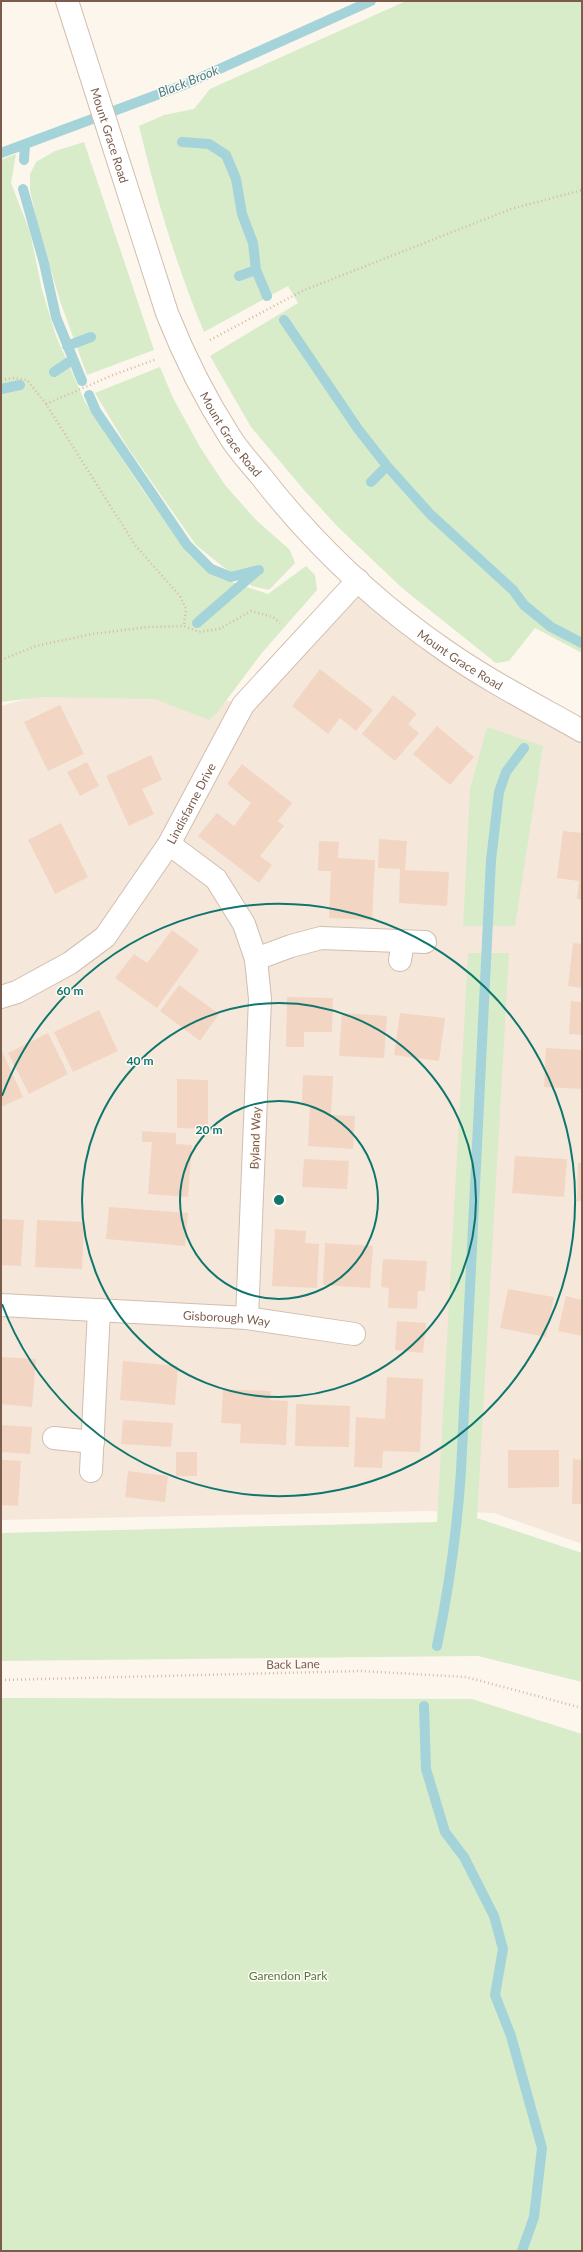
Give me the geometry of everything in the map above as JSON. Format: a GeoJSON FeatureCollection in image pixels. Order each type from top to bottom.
{"type":"FeatureCollection","features":[{"type":"Feature","properties":{"kind":"street","name":"Mount Grace Road"},"geometry":{"type":"LineString","coordinates":[[66,1],[167,313],[184,354],[231,438],[287,510],[358,580],[404,621],[447,652],[507,689],[582,731]]}},
{"type":"Feature","properties":{"kind":"street","name":"Lindisfarne Drive"},"geometry":{"type":"LineString","coordinates":[[1,997],[17,992],[70,963],[105,938],[169,844],[243,705],[358,580]]}},
{"type":"Feature","properties":{"kind":"street","name":"Byland Way"},"geometry":{"type":"LineString","coordinates":[[169,844],[216,879],[244,924],[256,959],[260,999],[247,1318]]}},
{"type":"Feature","properties":{"kind":"street"},"geometry":{"type":"LineString","coordinates":[[256,959],[291,946],[321,938],[358,938],[401,951],[425,942]]}},
{"type":"Feature","properties":{"kind":"street","name":"Gisborough Way"},"geometry":{"type":"LineString","coordinates":[[1,1306],[247,1318],[354,1334]]}},
{"type":"Feature","properties":{"kind":"street"},"geometry":{"type":"LineString","coordinates":[[91,1471],[98,1310]]}},
{"type":"Feature","properties":{"kind":"street"},"geometry":{"type":"LineString","coordinates":[[54,1438],[93,1442]]}},
{"type":"Feature","properties":{"kind":"path"},"geometry":{"type":"LineString","coordinates":[[46,404],[113,375],[158,359],[184,354],[302,290],[511,209],[582,190]]}},
{"type":"Feature","properties":{"kind":"path"},"geometry":{"type":"LineString","coordinates":[[1,380],[14,378],[27,380],[46,404],[135,545],[180,596],[186,609],[184,626]]}},
{"type":"Feature","properties":{"kind":"path"},"geometry":{"type":"LineString","coordinates":[[1,660],[36,646],[92,634],[148,627],[184,626],[199,632],[219,629],[251,611],[273,617],[300,643]]}},
{"type":"Feature","properties":{"kind":"path","name":"Back Lane"},"geometry":{"type":"LineString","coordinates":[[1,1680],[361,1671],[466,1677],[582,1708]]}},
{"type":"Feature","properties":{"kind":"shaded area"},"geometry":{"type":"Polygon","coordinates":[[[358,580],[582,731],[582,1544],[494,1513],[427,1511],[1,1520],[1,706],[62,689],[175,686],[243,705],[358,580]]]}},
{"type":"Feature","properties":{"kind":"green space"},"geometry":{"type":"Polygon","coordinates":[[[406,1],[582,1],[582,653],[535,628],[509,661],[496,663],[402,588],[338,527],[304,490],[251,427],[210,356],[298,303],[288,286],[204,332],[184,282],[152,179],[139,126],[164,115],[194,109],[210,89],[406,1]]]}},
{"type":"Feature","properties":{"kind":"green space"},"geometry":{"type":"Polygon","coordinates":[[[84,142],[154,350],[87,375],[60,301],[37,222],[30,190],[30,174],[36,162],[55,151],[84,142]]]}},
{"type":"Feature","properties":{"kind":"green space"},"geometry":{"type":"Polygon","coordinates":[[[16,154],[11,183],[30,232],[42,290],[56,336],[85,402],[142,489],[189,555],[217,577],[268,594],[306,566],[315,575],[317,590],[261,654],[216,714],[209,720],[155,699],[41,697],[1,702],[1,160],[16,154]]]}},
{"type":"Feature","properties":{"kind":"green space"},"geometry":{"type":"Polygon","coordinates":[[[160,367],[173,398],[200,447],[225,485],[256,520],[290,550],[295,563],[269,590],[252,586],[222,566],[196,545],[128,448],[95,393],[160,367]]]}},
{"type":"Feature","properties":{"kind":"green space"},"geometry":{"type":"Polygon","coordinates":[[[487,727],[543,746],[515,926],[463,926],[470,789],[487,727]]]}},
{"type":"Feature","properties":{"kind":"green space"},"geometry":{"type":"Polygon","coordinates":[[[468,953],[509,953],[477,1518],[582,1553],[582,1682],[478,1656],[1,1661],[1,1533],[437,1522],[468,953]]]}},
{"type":"Feature","properties":{"kind":"green space","name":"Garendon Park"},"geometry":{"type":"Polygon","coordinates":[[[1,1698],[472,1699],[582,1734],[582,2251],[1,2251],[1,1698]]]}},
{"type":"Feature","properties":{"kind":"building"},"geometry":{"type":"Polygon","coordinates":[[[320,669],[373,710],[356,731],[340,718],[328,734],[292,706],[320,669]]]}},
{"type":"Feature","properties":{"kind":"building"},"geometry":{"type":"Polygon","coordinates":[[[393,695],[417,714],[408,724],[419,733],[395,761],[362,734],[393,695]]]}},
{"type":"Feature","properties":{"kind":"building"},"geometry":{"type":"Polygon","coordinates":[[[60,705],[84,754],[48,771],[24,722],[60,705]]]}},
{"type":"Feature","properties":{"kind":"building"},"geometry":{"type":"Polygon","coordinates":[[[437,726],[474,757],[450,785],[413,754],[437,726]]]}},
{"type":"Feature","properties":{"kind":"building"},"geometry":{"type":"Polygon","coordinates":[[[151,755],[162,780],[142,789],[154,814],[129,826],[106,776],[151,755]]]}},
{"type":"Feature","properties":{"kind":"building"},"geometry":{"type":"Polygon","coordinates":[[[87,762],[99,786],[80,796],[67,772],[87,762]]]}},
{"type":"Feature","properties":{"kind":"building"},"geometry":{"type":"Polygon","coordinates":[[[242,764],[292,803],[278,821],[284,826],[260,856],[272,865],[259,883],[198,836],[217,813],[234,826],[251,803],[227,784],[242,764]]]}},
{"type":"Feature","properties":{"kind":"building"},"geometry":{"type":"Polygon","coordinates":[[[61,823],[88,877],[55,894],[28,840],[61,823]]]}},
{"type":"Feature","properties":{"kind":"building"},"geometry":{"type":"Polygon","coordinates":[[[563,831],[582,833],[582,900],[577,899],[579,881],[557,878],[563,831]]]}},
{"type":"Feature","properties":{"kind":"building"},"geometry":{"type":"Polygon","coordinates":[[[379,839],[407,841],[405,870],[449,872],[447,906],[399,903],[400,869],[378,868],[379,839]]]}},
{"type":"Feature","properties":{"kind":"building"},"geometry":{"type":"Polygon","coordinates":[[[319,841],[339,842],[338,858],[375,860],[372,920],[329,918],[331,871],[318,871],[319,841]]]}},
{"type":"Feature","properties":{"kind":"building"},"geometry":{"type":"Polygon","coordinates":[[[172,930],[199,950],[157,1008],[115,978],[134,954],[147,963],[172,930]]]}},
{"type":"Feature","properties":{"kind":"building"},"geometry":{"type":"Polygon","coordinates":[[[573,943],[582,944],[582,988],[568,986],[573,943]]]}},
{"type":"Feature","properties":{"kind":"building"},"geometry":{"type":"Polygon","coordinates":[[[179,985],[219,1014],[200,1041],[160,1011],[179,985]]]}},
{"type":"Feature","properties":{"kind":"building"},"geometry":{"type":"Polygon","coordinates":[[[287,997],[333,998],[332,1032],[304,1032],[304,1047],[286,1047],[287,997]]]}},
{"type":"Feature","properties":{"kind":"building"},"geometry":{"type":"Polygon","coordinates":[[[571,1001],[582,1002],[582,1035],[569,1034],[571,1001]]]}},
{"type":"Feature","properties":{"kind":"building"},"geometry":{"type":"Polygon","coordinates":[[[99,1010],[118,1051],[73,1072],[54,1032],[99,1010]]]}},
{"type":"Feature","properties":{"kind":"building"},"geometry":{"type":"Polygon","coordinates":[[[342,1013],[387,1016],[384,1058],[339,1056],[342,1013]]]}},
{"type":"Feature","properties":{"kind":"building"},"geometry":{"type":"Polygon","coordinates":[[[400,1013],[445,1018],[439,1061],[394,1055],[400,1013]]]}},
{"type":"Feature","properties":{"kind":"building"},"geometry":{"type":"Polygon","coordinates":[[[48,1033],[68,1074],[29,1094],[8,1053],[48,1033]]]}},
{"type":"Feature","properties":{"kind":"building"},"geometry":{"type":"Polygon","coordinates":[[[546,1048],[582,1050],[582,1089],[544,1087],[546,1048]]]}},
{"type":"Feature","properties":{"kind":"building"},"geometry":{"type":"Polygon","coordinates":[[[1,1049],[23,1097],[1,1107],[1,1049]]]}},
{"type":"Feature","properties":{"kind":"building"},"geometry":{"type":"Polygon","coordinates":[[[303,1075],[333,1076],[331,1115],[355,1116],[353,1149],[308,1146],[310,1105],[302,1104],[303,1075]]]}},
{"type":"Feature","properties":{"kind":"building"},"geometry":{"type":"Polygon","coordinates":[[[177,1079],[208,1080],[208,1129],[177,1128],[177,1079]]]}},
{"type":"Feature","properties":{"kind":"building"},"geometry":{"type":"Polygon","coordinates":[[[142,1131],[176,1133],[176,1144],[192,1145],[188,1197],[148,1194],[152,1142],[142,1142],[142,1131]]]}},
{"type":"Feature","properties":{"kind":"building"},"geometry":{"type":"Polygon","coordinates":[[[515,1156],[567,1159],[564,1197],[512,1193],[515,1156]]]}},
{"type":"Feature","properties":{"kind":"building"},"geometry":{"type":"Polygon","coordinates":[[[304,1159],[349,1161],[347,1189],[302,1187],[304,1159]]]}},
{"type":"Feature","properties":{"kind":"building"},"geometry":{"type":"Polygon","coordinates":[[[578,1163],[582,1163],[582,1201],[577,1201],[578,1163]]]}},
{"type":"Feature","properties":{"kind":"building"},"geometry":{"type":"Polygon","coordinates":[[[109,1207],[188,1213],[185,1246],[106,1239],[109,1207]]]}},
{"type":"Feature","properties":{"kind":"building"},"geometry":{"type":"Polygon","coordinates":[[[1,1219],[24,1220],[21,1266],[1,1265],[1,1219]]]}},
{"type":"Feature","properties":{"kind":"building"},"geometry":{"type":"Polygon","coordinates":[[[37,1220],[84,1222],[82,1269],[35,1267],[37,1220]]]}},
{"type":"Feature","properties":{"kind":"building"},"geometry":{"type":"Polygon","coordinates":[[[275,1229],[306,1231],[305,1243],[319,1244],[317,1288],[272,1286],[275,1229]]]}},
{"type":"Feature","properties":{"kind":"building"},"geometry":{"type":"Polygon","coordinates":[[[325,1243],[373,1246],[370,1288],[323,1285],[325,1243]]]}},
{"type":"Feature","properties":{"kind":"building"},"geometry":{"type":"Polygon","coordinates":[[[383,1259],[427,1261],[425,1291],[418,1291],[417,1309],[388,1308],[389,1288],[381,1287],[383,1259]]]}},
{"type":"Feature","properties":{"kind":"building"},"geometry":{"type":"Polygon","coordinates":[[[508,1289],[554,1297],[546,1337],[500,1328],[508,1289]]]}},
{"type":"Feature","properties":{"kind":"building"},"geometry":{"type":"Polygon","coordinates":[[[566,1296],[582,1300],[582,1336],[558,1331],[566,1296]]]}},
{"type":"Feature","properties":{"kind":"building"},"geometry":{"type":"Polygon","coordinates":[[[397,1321],[426,1323],[423,1353],[395,1350],[397,1321]]]}},
{"type":"Feature","properties":{"kind":"building"},"geometry":{"type":"Polygon","coordinates":[[[1,1357],[36,1359],[32,1407],[1,1404],[1,1357]]]}},
{"type":"Feature","properties":{"kind":"building"},"geometry":{"type":"Polygon","coordinates":[[[123,1361],[178,1366],[175,1405],[120,1400],[123,1361]]]}},
{"type":"Feature","properties":{"kind":"building"},"geometry":{"type":"Polygon","coordinates":[[[387,1377],[423,1379],[420,1452],[383,1451],[382,1468],[354,1467],[356,1417],[385,1419],[387,1377]]]}},
{"type":"Feature","properties":{"kind":"building"},"geometry":{"type":"Polygon","coordinates":[[[223,1389],[271,1391],[270,1400],[288,1401],[286,1445],[240,1443],[241,1424],[221,1423],[223,1389]]]}},
{"type":"Feature","properties":{"kind":"building"},"geometry":{"type":"Polygon","coordinates":[[[296,1404],[350,1406],[349,1447],[295,1446],[296,1404]]]}},
{"type":"Feature","properties":{"kind":"building"},"geometry":{"type":"Polygon","coordinates":[[[123,1420],[173,1423],[171,1447],[121,1444],[123,1420]]]}},
{"type":"Feature","properties":{"kind":"building"},"geometry":{"type":"Polygon","coordinates":[[[1,1425],[32,1427],[30,1454],[1,1452],[1,1425]]]}},
{"type":"Feature","properties":{"kind":"building"},"geometry":{"type":"Polygon","coordinates":[[[508,1450],[559,1450],[559,1487],[508,1488],[508,1450]]]}},
{"type":"Feature","properties":{"kind":"building"},"geometry":{"type":"Polygon","coordinates":[[[176,1452],[197,1452],[197,1476],[176,1476],[176,1452]]]}},
{"type":"Feature","properties":{"kind":"building"},"geometry":{"type":"Polygon","coordinates":[[[573,1459],[582,1460],[582,1504],[572,1504],[573,1459]]]}},
{"type":"Feature","properties":{"kind":"building"},"geometry":{"type":"Polygon","coordinates":[[[1,1460],[21,1461],[18,1506],[1,1505],[1,1460]]]}},
{"type":"Feature","properties":{"kind":"building"},"geometry":{"type":"Polygon","coordinates":[[[128,1471],[168,1476],[165,1502],[125,1497],[128,1471]]]}},
{"type":"Feature","properties":{"kind":"waterway","name":"Black Brook"},"geometry":{"type":"LineString","coordinates":[[1,153],[186,84],[371,1]]}},
{"type":"Feature","properties":{"kind":"waterway"},"geometry":{"type":"LineString","coordinates":[[182,142],[209,144],[226,155],[236,179],[242,214],[253,243],[256,270],[267,296]]}},
{"type":"Feature","properties":{"kind":"waterway"},"geometry":{"type":"LineString","coordinates":[[24,160],[25,145]]}},
{"type":"Feature","properties":{"kind":"waterway"},"geometry":{"type":"LineString","coordinates":[[23,189],[44,263],[56,317],[82,381]]}},
{"type":"Feature","properties":{"kind":"waterway"},"geometry":{"type":"LineString","coordinates":[[239,276],[256,270]]}},
{"type":"Feature","properties":{"kind":"waterway"},"geometry":{"type":"LineString","coordinates":[[284,320],[358,429],[387,466],[430,514],[513,590],[524,605],[551,627],[582,643]]}},
{"type":"Feature","properties":{"kind":"waterway"},"geometry":{"type":"LineString","coordinates":[[67,346],[91,337]]}},
{"type":"Feature","properties":{"kind":"waterway"},"geometry":{"type":"LineString","coordinates":[[54,372],[72,360]]}},
{"type":"Feature","properties":{"kind":"waterway"},"geometry":{"type":"LineString","coordinates":[[1,389],[20,385]]}},
{"type":"Feature","properties":{"kind":"waterway"},"geometry":{"type":"LineString","coordinates":[[89,395],[96,411],[187,545],[211,569],[231,577],[259,570]]}},
{"type":"Feature","properties":{"kind":"waterway"},"geometry":{"type":"LineString","coordinates":[[371,482],[387,466]]}},
{"type":"Feature","properties":{"kind":"waterway"},"geometry":{"type":"LineString","coordinates":[[197,623],[257,571]]}},
{"type":"Feature","properties":{"kind":"waterway"},"geometry":{"type":"LineString","coordinates":[[437,1646],[452,1559],[461,1471],[491,860],[499,792],[506,772],[524,748]]}},
{"type":"Feature","properties":{"kind":"waterway"},"geometry":{"type":"LineString","coordinates":[[424,1706],[426,1769],[445,1832],[464,1857],[494,1916],[503,1949],[495,1995],[511,2036],[542,2148],[534,2217],[522,2251]]}}]}
